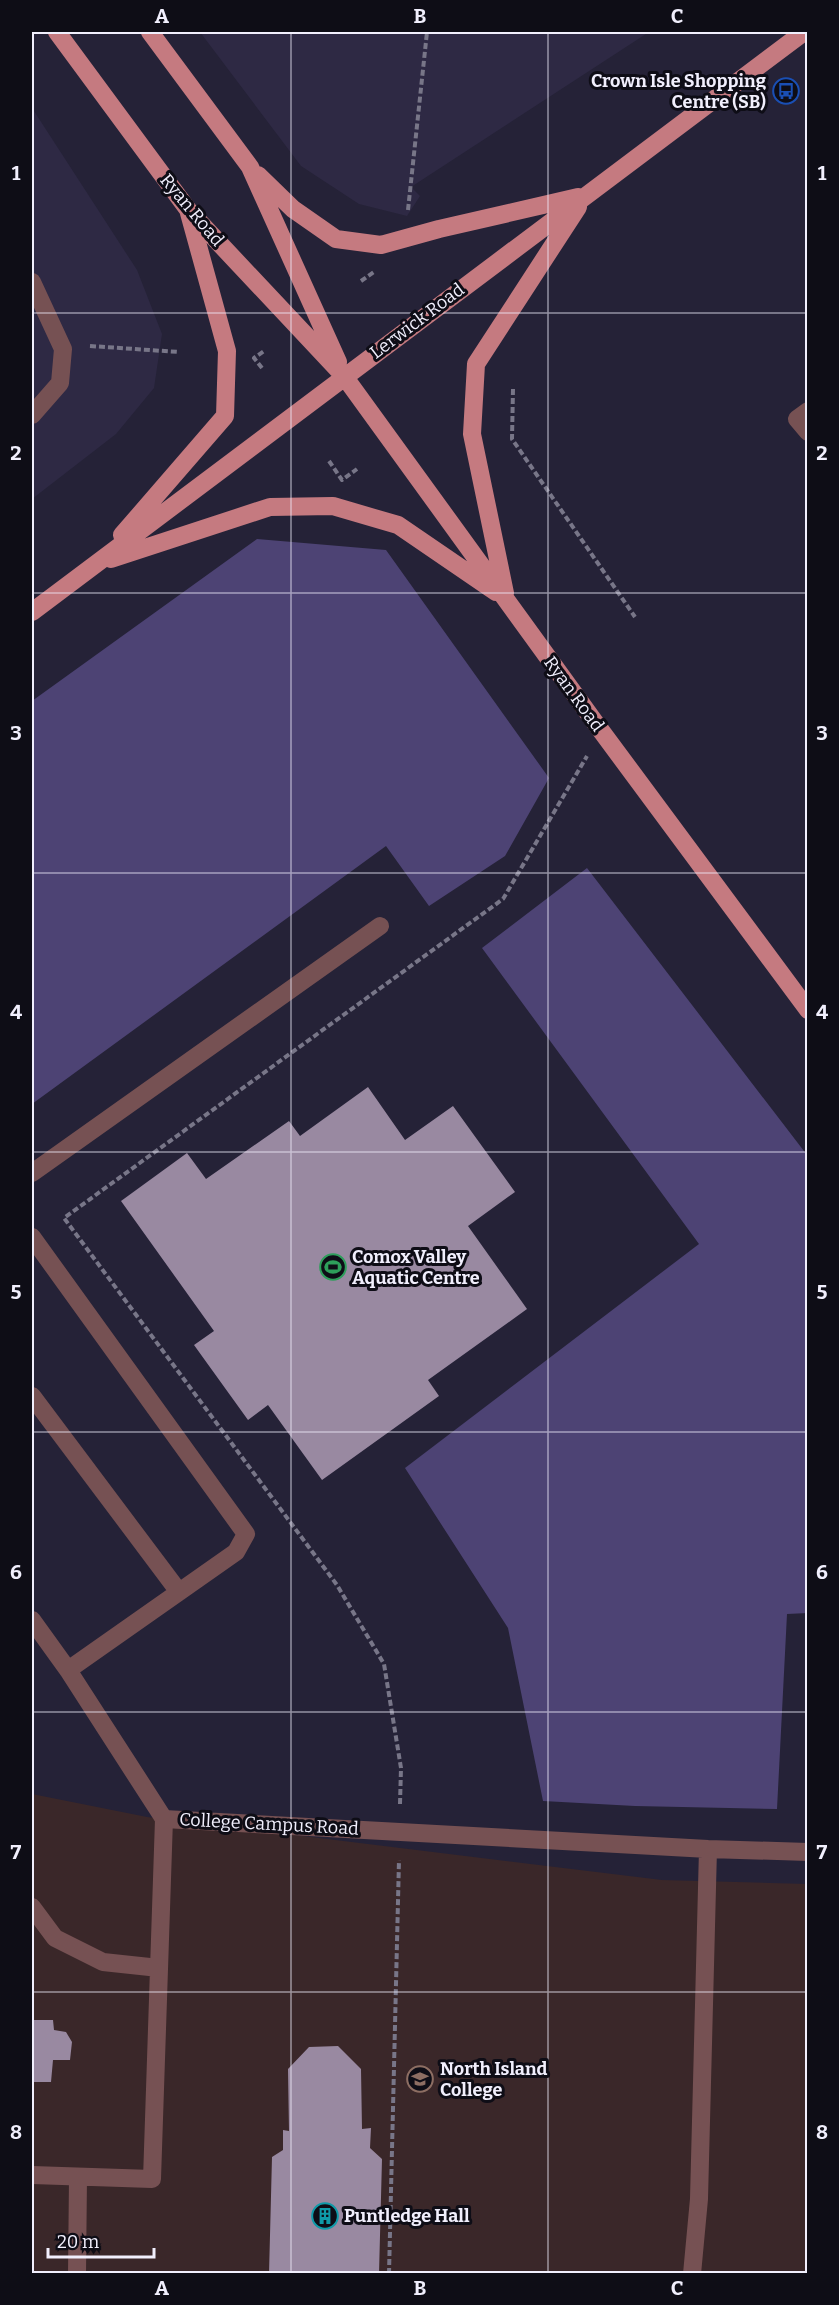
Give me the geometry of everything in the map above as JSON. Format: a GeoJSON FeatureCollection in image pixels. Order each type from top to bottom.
{"type":"FeatureCollection","features":[{"type":"Feature","properties":{"kind":"main road","name":"Ryan Road"},"geometry":{"type":"LineString","coordinates":[[57,32],[189,211],[344,376],[807,1010]]}},
{"type":"Feature","properties":{"kind":"main road","name":"Ryan Road"},"geometry":{"type":"LineString","coordinates":[[150,32],[250,167],[344,376]]}},
{"type":"Feature","properties":{"kind":"main road","name":"Lerwick Road"},"geometry":{"type":"LineString","coordinates":[[32,612],[804,32]]}},
{"type":"Feature","properties":{"kind":"main road"},"geometry":{"type":"LineString","coordinates":[[250,167],[293,209],[336,239],[381,246],[439,229],[585,195]]}},
{"type":"Feature","properties":{"kind":"main road"},"geometry":{"type":"LineString","coordinates":[[506,599],[472,434],[476,364],[585,195]]}},
{"type":"Feature","properties":{"kind":"main road"},"geometry":{"type":"LineString","coordinates":[[98,564],[225,416],[227,351],[189,211]]}},
{"type":"Feature","properties":{"kind":"main road"},"geometry":{"type":"LineString","coordinates":[[98,564],[270,507],[333,506],[398,525],[506,599]]}},
{"type":"Feature","properties":{"kind":"street"},"geometry":{"type":"LineString","coordinates":[[767,59],[796,32]]}},
{"type":"Feature","properties":{"kind":"street"},"geometry":{"type":"LineString","coordinates":[[32,282],[63,349],[60,382],[32,415]]}},
{"type":"Feature","properties":{"kind":"street"},"geometry":{"type":"LineString","coordinates":[[807,411],[797,418],[807,432]]}},
{"type":"Feature","properties":{"kind":"street"},"geometry":{"type":"LineString","coordinates":[[32,1173],[380,926]]}},
{"type":"Feature","properties":{"kind":"street"},"geometry":{"type":"LineString","coordinates":[[32,1237],[246,1534],[236,1552],[68,1670]]}},
{"type":"Feature","properties":{"kind":"street"},"geometry":{"type":"LineString","coordinates":[[32,1396],[178,1592]]}},
{"type":"Feature","properties":{"kind":"street"},"geometry":{"type":"LineString","coordinates":[[32,1620],[68,1670],[164,1819]]}},
{"type":"Feature","properties":{"kind":"street","name":"College Campus Road"},"geometry":{"type":"LineString","coordinates":[[78,2177],[152,2179],[164,1819],[708,1850],[807,1852]]}},
{"type":"Feature","properties":{"kind":"street"},"geometry":{"type":"LineString","coordinates":[[692,2274],[699,2199],[708,1850]]}},
{"type":"Feature","properties":{"kind":"street"},"geometry":{"type":"LineString","coordinates":[[32,1907],[55,1938],[103,1962],[159,1968]]}},
{"type":"Feature","properties":{"kind":"street"},"geometry":{"type":"LineString","coordinates":[[32,2175],[78,2177],[77,2274]]}},
{"type":"Feature","properties":{"kind":"path"},"geometry":{"type":"LineString","coordinates":[[407,216],[427,32]]}},
{"type":"Feature","properties":{"kind":"path"},"geometry":{"type":"LineString","coordinates":[[63,349],[89,346],[179,352]]}},
{"type":"Feature","properties":{"kind":"path"},"geometry":{"type":"LineString","coordinates":[[262,368],[255,358],[264,351]]}},
{"type":"Feature","properties":{"kind":"path"},"geometry":{"type":"LineString","coordinates":[[513,389],[512,439],[635,617]]}},
{"type":"Feature","properties":{"kind":"path"},"geometry":{"type":"LineString","coordinates":[[329,461],[342,480],[357,469]]}},
{"type":"Feature","properties":{"kind":"path"},"geometry":{"type":"LineString","coordinates":[[389,2274],[401,1768],[384,1664],[337,1585],[64,1218],[503,899],[602,732]]}},
{"type":"Feature","properties":{"kind":"shaded area"},"geometry":{"type":"Polygon","coordinates":[[[200,32],[649,32],[411,187],[420,196],[407,216],[359,204],[301,166],[200,32]]]}},
{"type":"Feature","properties":{"kind":"shaded area"},"geometry":{"type":"Polygon","coordinates":[[[32,108],[137,270],[162,334],[154,388],[116,434],[32,499],[32,108]]]}},
{"type":"Feature","properties":{"kind":"shaded area"},"geometry":{"type":"Polygon","coordinates":[[[257,539],[386,550],[549,778],[505,856],[429,906],[386,846],[32,1104],[32,701],[257,539]]]}},
{"type":"Feature","properties":{"kind":"shaded area"},"geometry":{"type":"Polygon","coordinates":[[[587,868],[807,1155],[808,1613],[787,1614],[777,1809],[635,1806],[543,1801],[508,1628],[405,1468],[699,1244],[482,948],[587,868]]]}},
{"type":"Feature","properties":{"kind":"shaded area","name":"North Island College"},"geometry":{"type":"Polygon","coordinates":[[[32,1794],[147,1817],[662,1880],[807,1884],[807,2273],[32,2273],[32,1794]]]}},
{"type":"Feature","properties":{"kind":"building","name":"Comox Valley Aquatic Centre"},"geometry":{"type":"Polygon","coordinates":[[[368,1087],[405,1140],[453,1106],[515,1192],[468,1226],[527,1309],[428,1380],[439,1396],[322,1480],[268,1405],[248,1420],[194,1345],[214,1331],[121,1201],[187,1153],[206,1179],[289,1121],[300,1136],[368,1087]]]}},
{"type":"Feature","properties":{"kind":"building"},"geometry":{"type":"Polygon","coordinates":[[[32,2020],[53,2020],[54,2030],[66,2032],[72,2042],[70,2060],[53,2060],[51,2082],[32,2082],[32,2020]]]}},
{"type":"Feature","properties":{"kind":"building","name":"Puntledge Hall"},"geometry":{"type":"Polygon","coordinates":[[[338,2046],[361,2069],[362,2129],[371,2128],[370,2148],[382,2159],[379,2274],[269,2274],[272,2157],[283,2150],[283,2130],[289,2131],[288,2069],[309,2047],[338,2046]]]}},
{"type":"Feature","properties":{"kind":"place","name":"Crown Isle Shopping Centre (SB)"},"geometry":{"type":"Point","coordinates":[786,91]}},
{"type":"Feature","properties":{"kind":"place","name":"Comox Valley Aquatic Centre"},"geometry":{"type":"Point","coordinates":[333,1267]}},
{"type":"Feature","properties":{"kind":"place","name":"North Island College"},"geometry":{"type":"Point","coordinates":[420,2079]}},
{"type":"Feature","properties":{"kind":"place","name":"Puntledge Hall"},"geometry":{"type":"Point","coordinates":[325,2216]}}]}
